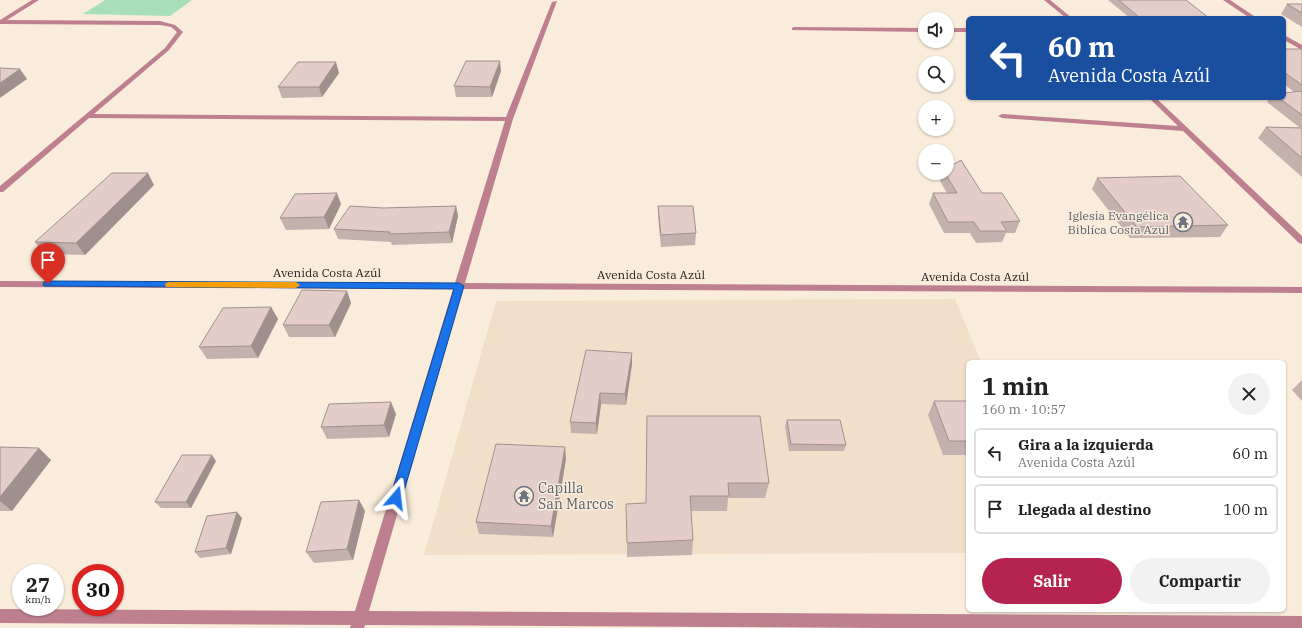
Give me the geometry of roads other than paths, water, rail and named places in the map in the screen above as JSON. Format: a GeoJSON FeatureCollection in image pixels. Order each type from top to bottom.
{"type":"FeatureCollection","features":[{"type":"Feature","properties":{"kind":"street"},"geometry":{"type":"LineString","coordinates":[[0,22],[36,0]]}},
{"type":"Feature","properties":{"kind":"street"},"geometry":{"type":"LineString","coordinates":[[1047,0],[1067,16]]}},
{"type":"Feature","properties":{"kind":"street"},"geometry":{"type":"LineString","coordinates":[[1226,0],[1251,16]]}},
{"type":"Feature","properties":{"kind":"street"},"geometry":{"type":"LineString","coordinates":[[358,623],[509,120],[555,2]]}},
{"type":"Feature","properties":{"kind":"street"},"geometry":{"type":"LineString","coordinates":[[0,22],[160,23],[173,26],[180,32],[167,49],[0,190]]}},
{"type":"Feature","properties":{"kind":"street"},"geometry":{"type":"LineString","coordinates":[[794,29],[918,30]]}},
{"type":"Feature","properties":{"kind":"street"},"geometry":{"type":"LineString","coordinates":[[954,30],[966,30]]}},
{"type":"Feature","properties":{"kind":"street"},"geometry":{"type":"LineString","coordinates":[[1286,38],[1302,48]]}},
{"type":"Feature","properties":{"kind":"street"},"geometry":{"type":"LineString","coordinates":[[1154,100],[1302,241]]}},
{"type":"Feature","properties":{"kind":"street"},"geometry":{"type":"LineString","coordinates":[[88,116],[509,120]]}},
{"type":"Feature","properties":{"kind":"street"},"geometry":{"type":"LineString","coordinates":[[1002,116],[1183,129]]}},
{"type":"Feature","properties":{"kind":"street","name":"Avenida Costa Azúl"},"geometry":{"type":"LineString","coordinates":[[0,284],[1302,290]]}},
{"type":"Feature","properties":{"kind":"street"},"geometry":{"type":"LineString","coordinates":[[0,616],[358,623],[1302,623]]}},
{"type":"Feature","properties":{"kind":"place","name":"Iglesia Evangélica Biblíca Costa Azul"},"geometry":{"type":"Point","coordinates":[1183,222]}},
{"type":"Feature","properties":{"kind":"place","name":"Capilla San Marcos"},"geometry":{"type":"Point","coordinates":[524,496]}}]}
